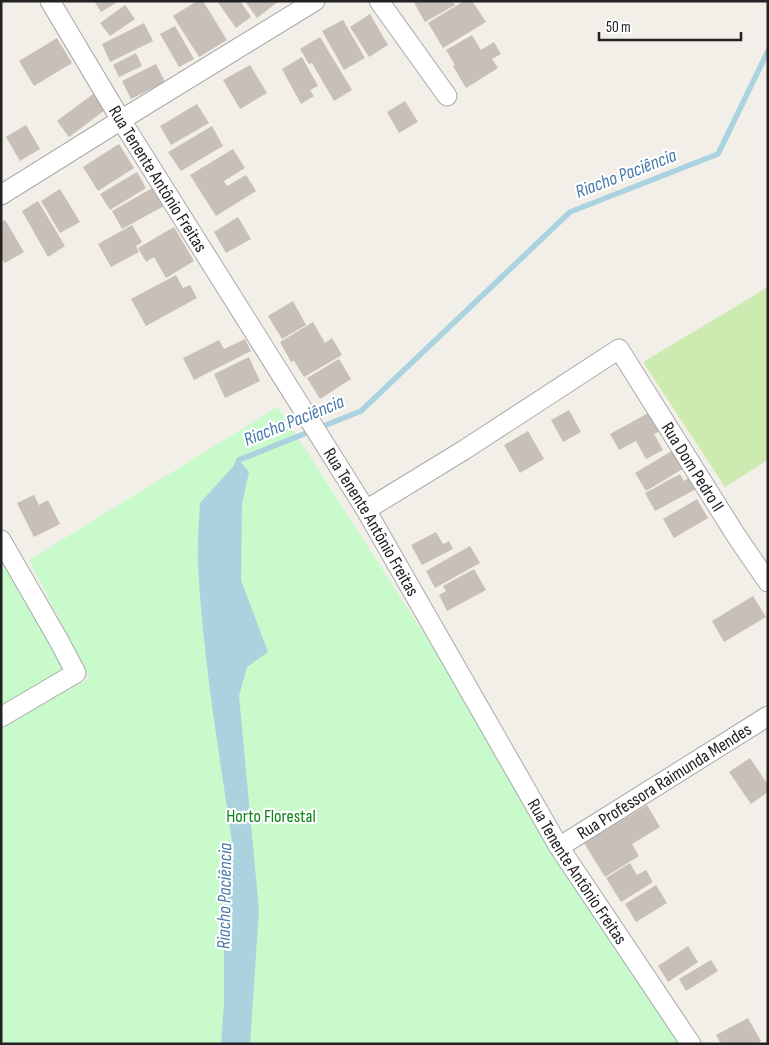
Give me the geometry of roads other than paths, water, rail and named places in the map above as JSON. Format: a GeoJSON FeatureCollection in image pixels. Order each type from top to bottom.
{"type":"FeatureCollection","features":[{"type":"Feature","properties":{"kind":"street","name":"Rua Tenente Antônio Freitas"},"geometry":{"type":"LineString","coordinates":[[50,1],[121,120],[366,510],[559,847],[691,1044]]}},
{"type":"Feature","properties":{"kind":"street"},"geometry":{"type":"LineString","coordinates":[[1,195],[315,1]]}},
{"type":"Feature","properties":{"kind":"street"},"geometry":{"type":"LineString","coordinates":[[379,1],[447,96]]}},
{"type":"Feature","properties":{"kind":"street","name":"Rua Dom Pedro II"},"geometry":{"type":"LineString","coordinates":[[366,510],[464,450],[619,349],[737,537],[768,582]]}},
{"type":"Feature","properties":{"kind":"street"},"geometry":{"type":"LineString","coordinates":[[1,540],[58,638],[76,673],[1,717]]}},
{"type":"Feature","properties":{"kind":"street","name":"Rua Professora Raimunda Mendes"},"geometry":{"type":"LineString","coordinates":[[559,847],[768,716]]}},
{"type":"Feature","properties":{"kind":"water"},"geometry":{"type":"Polygon","coordinates":[[[239,460],[249,472],[242,504],[241,580],[268,652],[247,667],[239,696],[259,910],[250,1044],[221,1044],[224,1004],[224,877],[234,855],[208,673],[200,600],[198,541],[200,503],[239,460]]]}},
{"type":"Feature","properties":{"kind":"waterway","name":"Riacho Paciência"},"geometry":{"type":"LineString","coordinates":[[236,467],[239,460],[361,411],[570,212],[718,154],[768,51]]}},
{"type":"Feature","properties":{"kind":"park label","name":"Horto Florestal"},"geometry":{"type":"Point","coordinates":[271,816]}}]}
